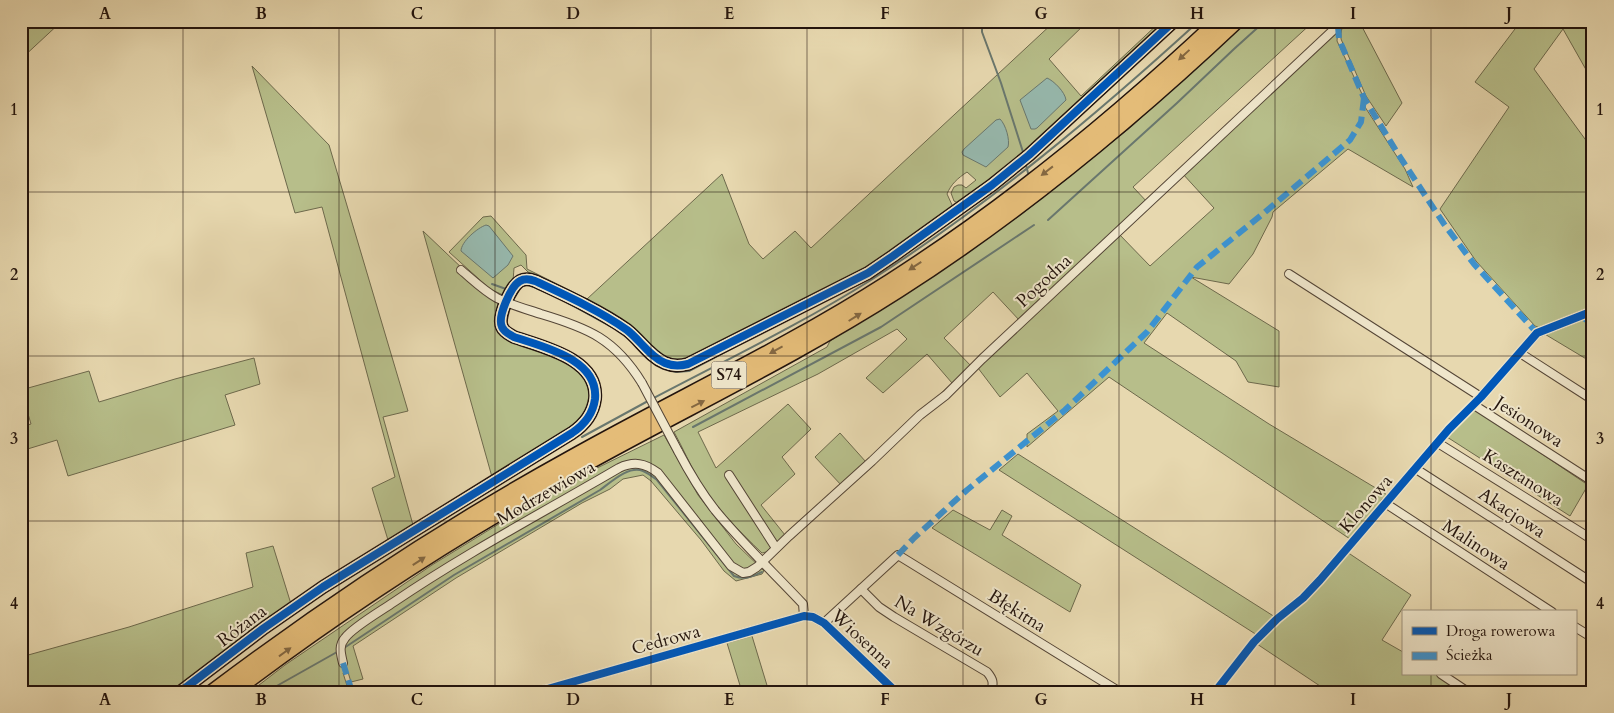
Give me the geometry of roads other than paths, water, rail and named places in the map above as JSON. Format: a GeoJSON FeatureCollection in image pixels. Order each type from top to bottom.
{"type":"FeatureCollection","features":[{"type":"Feature","properties":{"kind":"highway","name":"S74"},"geometry":{"type":"LineString","coordinates":[[213,692],[308,622],[456,524],[571,458],[797,338],[866,297],[929,256],[994,211],[1076,148],[1128,104],[1219,21]]}},
{"type":"Feature","properties":{"kind":"highway","name":"S74"},"geometry":{"type":"LineString","coordinates":[[232,692],[306,637],[372,592],[491,517],[615,447],[797,351],[942,262],[1031,198],[1106,138],[1236,21]]}},
{"type":"Feature","properties":{"kind":"street"},"geometry":{"type":"LineString","coordinates":[[506,302],[515,285],[520,281],[528,279],[535,281],[615,322],[632,334],[658,359],[665,363],[678,366],[693,362],[868,273],[893,256],[992,185],[1029,155],[1174,21]]}},
{"type":"Feature","properties":{"kind":"street","name":"Pogodna"},"geometry":{"type":"LineString","coordinates":[[763,561],[920,415],[946,395],[989,352],[1343,21]]}},
{"type":"Feature","properties":{"kind":"street","name":"Wiosenna"},"geometry":{"type":"LineString","coordinates":[[461,270],[485,290],[506,302],[575,325],[598,335],[615,348],[625,358],[642,383],[696,484],[715,510],[803,604],[804,616],[814,617],[824,623],[896,692]]}},
{"type":"Feature","properties":{"kind":"street"},"geometry":{"type":"LineString","coordinates":[[1289,274],[1481,397]]}},
{"type":"Feature","properties":{"kind":"street","name":"Różana"},"geometry":{"type":"LineString","coordinates":[[180,692],[264,628],[323,587],[572,433],[590,416],[594,406],[595,395],[588,372],[573,360],[514,337],[506,332],[502,327],[500,319],[506,302]]}},
{"type":"Feature","properties":{"kind":"street","name":"Klonowa"},"geometry":{"type":"LineString","coordinates":[[1215,692],[1254,642],[1277,619],[1303,598],[1449,429],[1474,405],[1537,333],[1593,311]]}},
{"type":"Feature","properties":{"kind":"street"},"geometry":{"type":"LineString","coordinates":[[1520,353],[1593,400]]}},
{"type":"Feature","properties":{"kind":"street","name":"Jesionowa"},"geometry":{"type":"LineString","coordinates":[[1474,405],[1592,481]]}},
{"type":"Feature","properties":{"kind":"street","name":"Kasztanowa"},"geometry":{"type":"LineString","coordinates":[[1438,442],[1593,540]]}},
{"type":"Feature","properties":{"kind":"street","name":"Modrzewiowa"},"geometry":{"type":"LineString","coordinates":[[343,663],[341,643],[346,636],[445,569],[619,468],[630,464],[642,464],[658,473],[731,566],[738,571],[749,572],[763,561]]}},
{"type":"Feature","properties":{"kind":"street","name":"Akacjowa"},"geometry":{"type":"LineString","coordinates":[[1416,469],[1593,583]]}},
{"type":"Feature","properties":{"kind":"street"},"geometry":{"type":"LineString","coordinates":[[729,475],[776,548]]}},
{"type":"Feature","properties":{"kind":"street","name":"Malinowa"},"geometry":{"type":"LineString","coordinates":[[1385,503],[1549,610]]}},
{"type":"Feature","properties":{"kind":"street","name":"Błękitna"},"geometry":{"type":"LineString","coordinates":[[861,589],[898,555],[1120,692]]}},
{"type":"Feature","properties":{"kind":"street"},"geometry":{"type":"LineString","coordinates":[[824,623],[861,589]]}},
{"type":"Feature","properties":{"kind":"street","name":"Na Wzgórzu"},"geometry":{"type":"LineString","coordinates":[[861,589],[879,607],[921,635],[987,672],[994,684],[991,692]]}},
{"type":"Feature","properties":{"kind":"street","name":"Cedrowa"},"geometry":{"type":"LineString","coordinates":[[537,692],[804,616]]}},
{"type":"Feature","properties":{"kind":"street"},"geometry":{"type":"LineString","coordinates":[[1576,628],[1593,638]]}},
{"type":"Feature","properties":{"kind":"street"},"geometry":{"type":"LineString","coordinates":[[1444,676],[1468,692]]}},
{"type":"Feature","properties":{"kind":"water"},"geometry":{"type":"Polygon","coordinates":[[[1047,78],[1059,87],[1066,100],[1037,128],[1031,129],[1020,100],[1047,78]]]}},
{"type":"Feature","properties":{"kind":"water"},"geometry":{"type":"Polygon","coordinates":[[[1000,119],[1007,133],[1008,147],[986,167],[963,155],[964,149],[996,120],[1000,119]]]}},
{"type":"Feature","properties":{"kind":"water"},"geometry":{"type":"Polygon","coordinates":[[[486,225],[489,226],[513,256],[508,265],[493,278],[461,251],[470,236],[486,225]]]}},
{"type":"Feature","properties":{"kind":"waterway"},"geometry":{"type":"LineString","coordinates":[[982,21],[982,32],[1023,152]]}},
{"type":"Feature","properties":{"kind":"waterway"},"geometry":{"type":"LineString","coordinates":[[652,399],[818,312],[915,251],[1041,158],[1121,91],[1199,21]]}},
{"type":"Feature","properties":{"kind":"waterway"},"geometry":{"type":"LineString","coordinates":[[1048,220],[1265,21]]}},
{"type":"Feature","properties":{"kind":"waterway"},"geometry":{"type":"LineString","coordinates":[[1026,165],[1029,177]]}},
{"type":"Feature","properties":{"kind":"waterway"},"geometry":{"type":"LineString","coordinates":[[693,427],[881,327],[1034,225]]}},
{"type":"Feature","properties":{"kind":"waterway"},"geometry":{"type":"LineString","coordinates":[[492,284],[506,289]]}},
{"type":"Feature","properties":{"kind":"waterway"},"geometry":{"type":"LineString","coordinates":[[517,293],[521,287],[527,284],[550,294]]}},
{"type":"Feature","properties":{"kind":"waterway"},"geometry":{"type":"LineString","coordinates":[[563,300],[612,327]]}},
{"type":"Feature","properties":{"kind":"waterway"},"geometry":{"type":"LineString","coordinates":[[666,369],[676,372],[689,371],[755,336]]}},
{"type":"Feature","properties":{"kind":"waterway"},"geometry":{"type":"LineString","coordinates":[[582,437],[648,401]]}},
{"type":"Feature","properties":{"kind":"waterway"},"geometry":{"type":"LineString","coordinates":[[344,648],[454,575],[600,490],[620,475],[632,470],[643,471],[657,480],[734,576],[741,578],[762,572]]}},
{"type":"Feature","properties":{"kind":"waterway"},"geometry":{"type":"LineString","coordinates":[[266,692],[337,652]]}}]}
